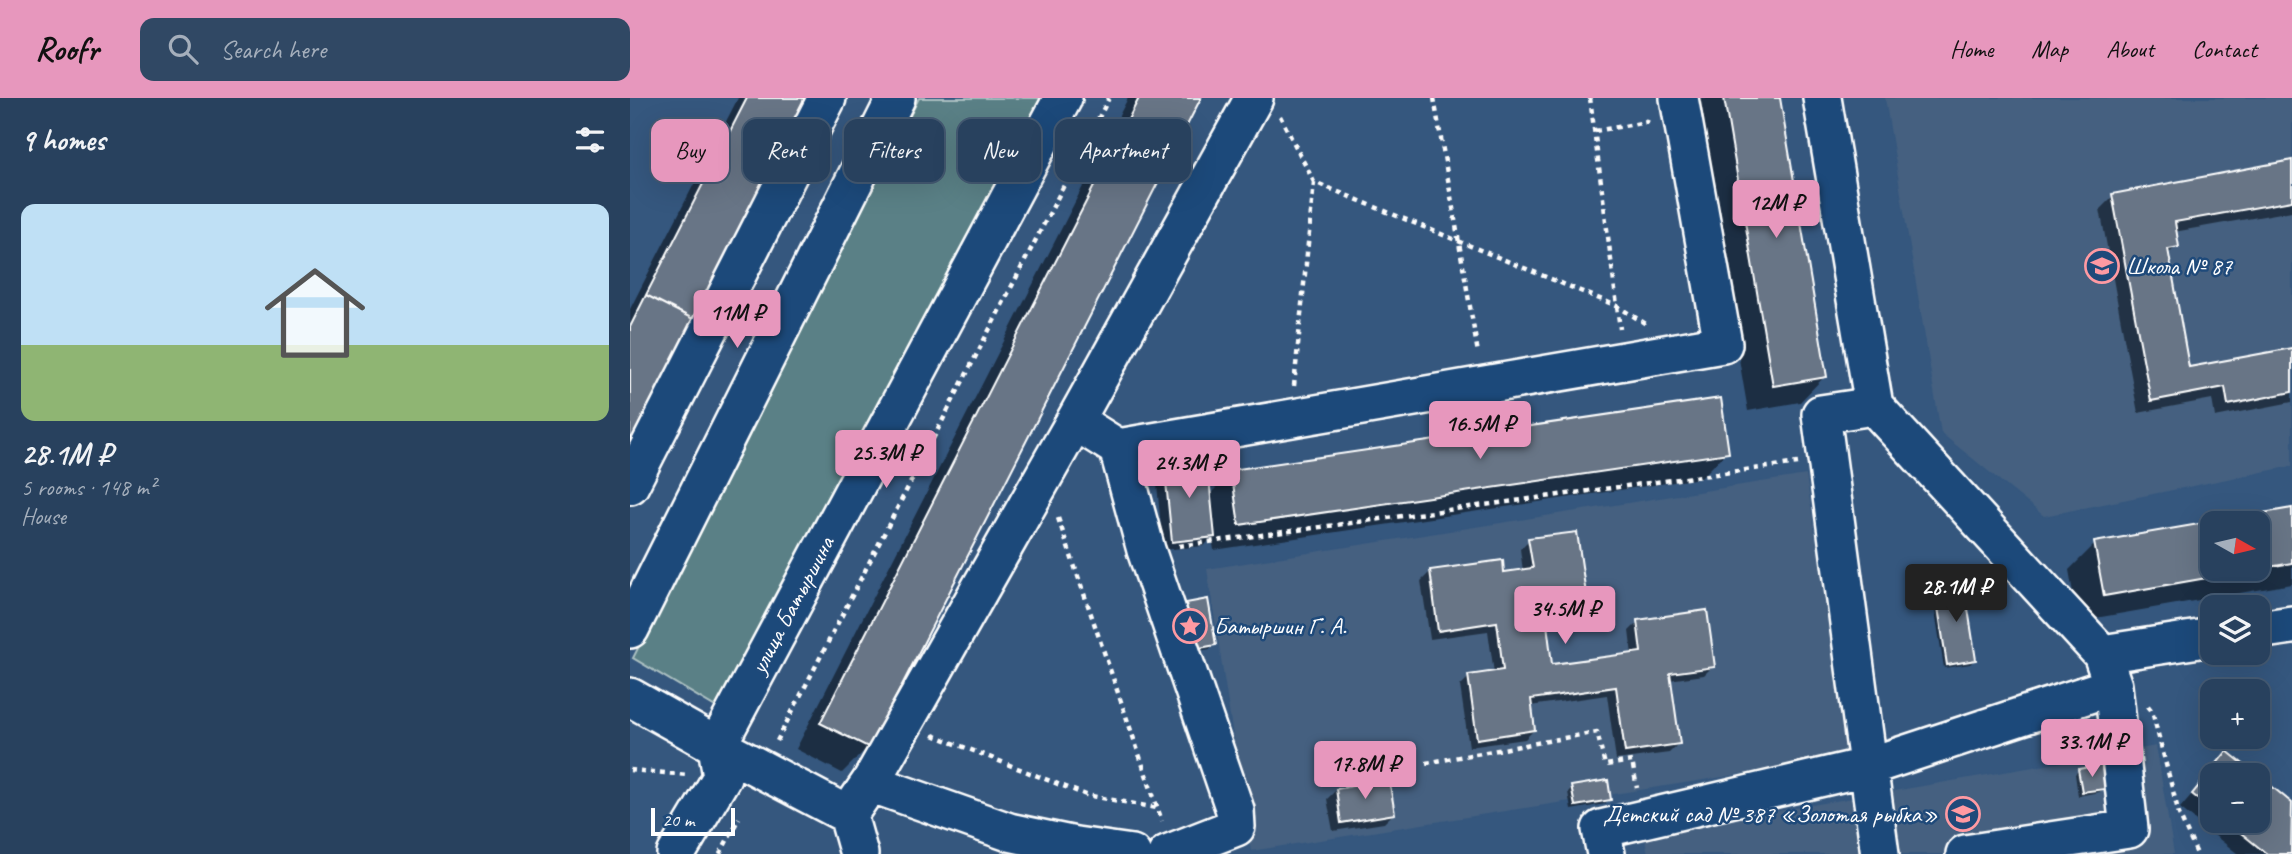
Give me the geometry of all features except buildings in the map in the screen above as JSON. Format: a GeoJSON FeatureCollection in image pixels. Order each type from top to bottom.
{"type":"FeatureCollection","features":[{"type":"Feature","properties":{"kind":"street"},"geometry":{"type":"LineString","coordinates":[[630,485],[827,98]]}},
{"type":"Feature","properties":{"kind":"street"},"geometry":{"type":"LineString","coordinates":[[630,629],[896,98]]}},
{"type":"Feature","properties":{"kind":"street","name":"улица Батыршина"},"geometry":{"type":"LineString","coordinates":[[717,746],[1063,98]]}},
{"type":"Feature","properties":{"kind":"street"},"geometry":{"type":"LineString","coordinates":[[1822,98],[1874,406],[2120,681],[2131,841],[1965,854]]}},
{"type":"Feature","properties":{"kind":"street"},"geometry":{"type":"LineString","coordinates":[[848,815],[870,783],[1075,421],[1265,104]]}},
{"type":"Feature","properties":{"kind":"street"},"geometry":{"type":"LineString","coordinates":[[1075,421],[1118,448],[1723,344],[1665,104]]}},
{"type":"Feature","properties":{"kind":"street"},"geometry":{"type":"LineString","coordinates":[[1874,406],[1821,414],[1880,854]]}},
{"type":"Feature","properties":{"kind":"street"},"geometry":{"type":"LineString","coordinates":[[1118,448],[1146,550],[1235,810],[1236,827],[1170,853]]}},
{"type":"Feature","properties":{"kind":"street"},"geometry":{"type":"LineString","coordinates":[[2270,628],[2292,625]]}},
{"type":"Feature","properties":{"kind":"street"},"geometry":{"type":"LineString","coordinates":[[1605,854],[1601,829],[1638,805],[1870,766],[2120,681],[2200,643]]}},
{"type":"Feature","properties":{"kind":"street"},"geometry":{"type":"LineString","coordinates":[[630,697],[848,815],[859,854]]}},
{"type":"Feature","properties":{"kind":"street"},"geometry":{"type":"LineString","coordinates":[[676,854],[722,777],[717,746]]}},
{"type":"Feature","properties":{"kind":"street"},"geometry":{"type":"LineString","coordinates":[[870,783],[1009,832],[1132,854]]}},
{"type":"Feature","properties":{"kind":"path"},"geometry":{"type":"LineString","coordinates":[[763,769],[1109,98]]}},
{"type":"Feature","properties":{"kind":"path"},"geometry":{"type":"LineString","coordinates":[[1434,98],[1483,385]]}},
{"type":"Feature","properties":{"kind":"path"},"geometry":{"type":"LineString","coordinates":[[1590,98],[1624,361]]}},
{"type":"Feature","properties":{"kind":"path"},"geometry":{"type":"LineString","coordinates":[[1265,104],[1314,182],[1617,306],[1689,350]]}},
{"type":"Feature","properties":{"kind":"path"},"geometry":{"type":"LineString","coordinates":[[1594,131],[1647,122],[1665,104]]}},
{"type":"Feature","properties":{"kind":"path"},"geometry":{"type":"LineString","coordinates":[[1291,419],[1314,182]]}},
{"type":"Feature","properties":{"kind":"path"},"geometry":{"type":"LineString","coordinates":[[1146,550],[1827,460]]}},
{"type":"Feature","properties":{"kind":"path"},"geometry":{"type":"LineString","coordinates":[[1043,477],[1158,808],[1170,853]]}},
{"type":"Feature","properties":{"kind":"path"},"geometry":{"type":"LineString","coordinates":[[2120,681],[2152,711],[2179,814],[2197,854]]}},
{"type":"Feature","properties":{"kind":"path"},"geometry":{"type":"LineString","coordinates":[[904,723],[1086,794],[1158,808]]}},
{"type":"Feature","properties":{"kind":"path"},"geometry":{"type":"LineString","coordinates":[[1426,763],[1597,732],[1605,765],[1632,761],[1638,805]]}},
{"type":"Feature","properties":{"kind":"shaded area","name":"Школа № 87"},"geometry":{"type":"Polygon","coordinates":[[[1885,98],[2292,98],[2292,466],[2044,516],[1941,433],[1885,98]]]}},
{"type":"Feature","properties":{"kind":"shaded area"},"geometry":{"type":"Polygon","coordinates":[[[1806,475],[1850,757],[1251,851],[1207,569],[1806,475]]]}},
{"type":"Feature","properties":{"kind":"shaded area","name":"Детский сад № 387 «Золотая рыбка»"},"geometry":{"type":"Polygon","coordinates":[[[2156,746],[2174,854],[1648,854],[1644,834],[2156,746]]]}},
{"type":"Feature","properties":{"kind":"green space"},"geometry":{"type":"Polygon","coordinates":[[[919,98],[1041,98],[1030,119],[958,119],[958,182],[997,182],[719,709],[633,658],[876,182],[944,182],[944,119],[908,119],[919,98]]]}},
{"type":"Feature","properties":{"kind":"place","name":"Школа № 87"},"geometry":{"type":"Point","coordinates":[2102,266]}},
{"type":"Feature","properties":{"kind":"place","name":"Батыршин Г. А."},"geometry":{"type":"Point","coordinates":[1190,626]}},
{"type":"Feature","properties":{"kind":"place","name":"Детский сад № 387 «Золотая рыбка»"},"geometry":{"type":"Point","coordinates":[1963,814]}}]}
